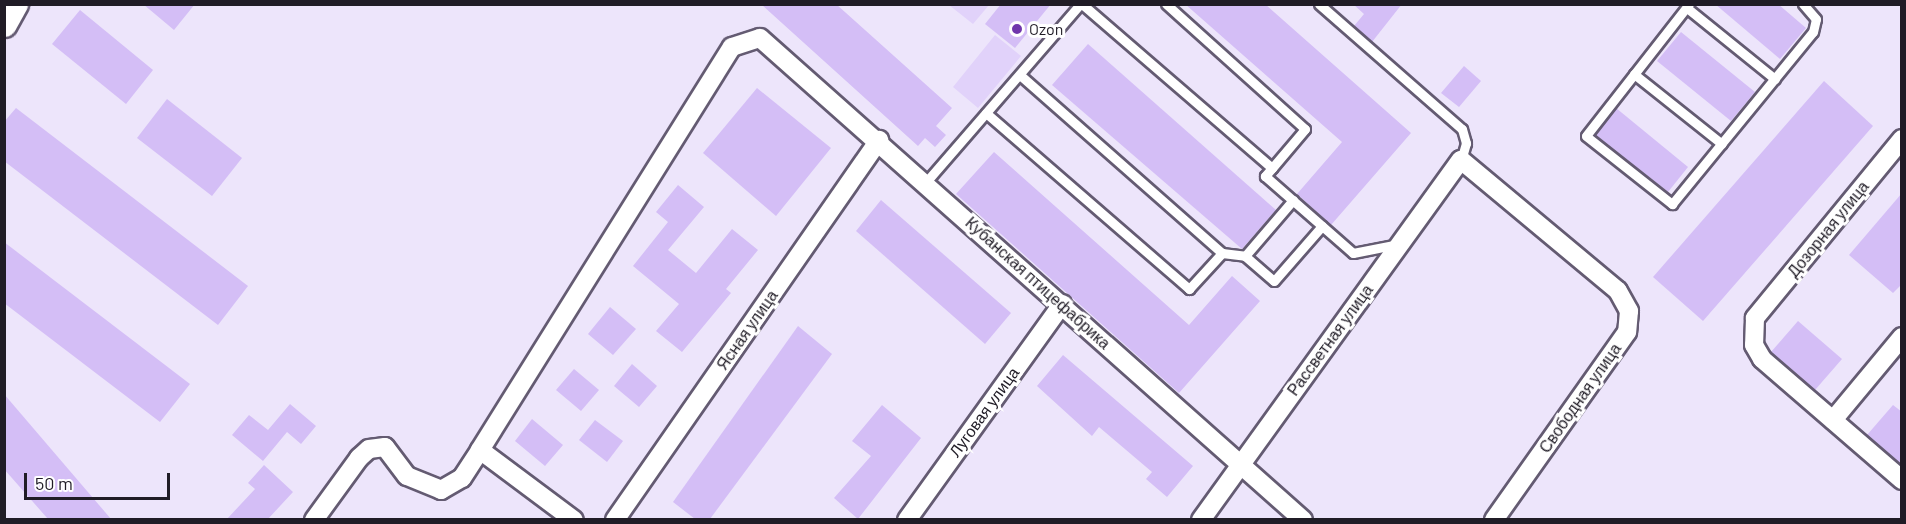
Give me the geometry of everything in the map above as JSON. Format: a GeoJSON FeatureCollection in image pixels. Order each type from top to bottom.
{"type":"FeatureCollection","features":[{"type":"Feature","properties":{"kind":"street"},"geometry":{"type":"LineString","coordinates":[[4,24],[15,4]]}},
{"type":"Feature","properties":{"kind":"street","name":"Кубанская птицефабрика"},"geometry":{"type":"LineString","coordinates":[[480,450],[732,47],[760,38],[773,46],[1303,519]]}},
{"type":"Feature","properties":{"kind":"street","name":"Дозорная улица"},"geometry":{"type":"LineString","coordinates":[[1833,420],[1762,359],[1754,345],[1755,318],[1902,139]]}},
{"type":"Feature","properties":{"kind":"street","name":"Ясная улица"},"geometry":{"type":"LineString","coordinates":[[615,519],[879,140]]}},
{"type":"Feature","properties":{"kind":"street","name":"Рассветная улица"},"geometry":{"type":"LineString","coordinates":[[1201,519],[1461,160]]}},
{"type":"Feature","properties":{"kind":"street","name":"Свободная улица"},"geometry":{"type":"LineString","coordinates":[[1461,160],[1618,291],[1629,311],[1627,332],[1494,519]]}},
{"type":"Feature","properties":{"kind":"street","name":"Луговая улица"},"geometry":{"type":"LineString","coordinates":[[907,519],[1062,304]]}},
{"type":"Feature","properties":{"kind":"street"},"geometry":{"type":"LineString","coordinates":[[1902,337],[1833,420],[1902,480]]}},
{"type":"Feature","properties":{"kind":"street"},"geometry":{"type":"LineString","coordinates":[[314,519],[369,449],[385,447],[407,476],[441,490],[462,478],[480,450],[574,519]]}},
{"type":"Feature","properties":{"kind":"lane"},"geometry":{"type":"LineString","coordinates":[[926,182],[1081,4],[1272,168]]}},
{"type":"Feature","properties":{"kind":"lane"},"geometry":{"type":"LineString","coordinates":[[1166,4],[1305,129],[1265,176],[1353,254],[1400,244]]}},
{"type":"Feature","properties":{"kind":"lane"},"geometry":{"type":"LineString","coordinates":[[1319,4],[1462,129],[1466,143],[1461,160]]}},
{"type":"Feature","properties":{"kind":"lane"},"geometry":{"type":"LineString","coordinates":[[1775,79],[1688,6],[1634,74],[1587,140],[1672,204],[1722,144],[1775,79],[1813,32],[1816,19],[1803,4]]}},
{"type":"Feature","properties":{"kind":"lane"},"geometry":{"type":"LineString","coordinates":[[1634,74],[1722,144]]}},
{"type":"Feature","properties":{"kind":"lane"},"geometry":{"type":"LineString","coordinates":[[1020,75],[1222,253],[1245,256],[1274,281],[1322,226]]}},
{"type":"Feature","properties":{"kind":"lane"},"geometry":{"type":"LineString","coordinates":[[986,113],[1189,289],[1222,253]]}},
{"type":"Feature","properties":{"kind":"lane"},"geometry":{"type":"LineString","coordinates":[[1245,256],[1293,200]]}},
{"type":"Feature","properties":{"kind":"shaded area"},"geometry":{"type":"Polygon","coordinates":[[[949,5],[989,5],[973,24],[949,5]]]}},
{"type":"Feature","properties":{"kind":"shaded area"},"geometry":{"type":"Polygon","coordinates":[[[995,35],[1021,56],[978,108],[953,87],[995,35]]]}},
{"type":"Feature","properties":{"kind":"building"},"geometry":{"type":"Polygon","coordinates":[[[143,4],[195,4],[174,30],[143,4]]]}},
{"type":"Feature","properties":{"kind":"building"},"geometry":{"type":"Polygon","coordinates":[[[761,4],[836,4],[952,108],[936,126],[946,135],[935,147],[925,138],[918,146],[761,4]]]}},
{"type":"Feature","properties":{"kind":"building"},"geometry":{"type":"Polygon","coordinates":[[[1001,4],[1051,4],[1015,48],[985,24],[1001,4]]]}},
{"type":"Feature","properties":{"kind":"building"},"geometry":{"type":"Polygon","coordinates":[[[1185,4],[1265,4],[1411,133],[1331,225],[1297,194],[1342,142],[1185,4]]]}},
{"type":"Feature","properties":{"kind":"building"},"geometry":{"type":"Polygon","coordinates":[[[1353,4],[1402,4],[1372,42],[1354,26],[1364,14],[1353,4]]]}},
{"type":"Feature","properties":{"kind":"building"},"geometry":{"type":"Polygon","coordinates":[[[1715,4],[1778,4],[1806,28],[1780,59],[1715,4]]]}},
{"type":"Feature","properties":{"kind":"building"},"geometry":{"type":"Polygon","coordinates":[[[80,10],[153,70],[126,104],[52,44],[80,10]]]}},
{"type":"Feature","properties":{"kind":"building"},"geometry":{"type":"Polygon","coordinates":[[[1681,32],[1755,92],[1731,121],[1657,61],[1681,32]]]}},
{"type":"Feature","properties":{"kind":"building"},"geometry":{"type":"Polygon","coordinates":[[[1088,44],[1276,210],[1242,249],[1052,85],[1088,44]]]}},
{"type":"Feature","properties":{"kind":"building"},"geometry":{"type":"Polygon","coordinates":[[[1464,66],[1481,81],[1459,107],[1441,93],[1464,66]]]}},
{"type":"Feature","properties":{"kind":"building"},"geometry":{"type":"Polygon","coordinates":[[[1824,81],[1873,126],[1703,321],[1653,277],[1824,81]]]}},
{"type":"Feature","properties":{"kind":"building"},"geometry":{"type":"Polygon","coordinates":[[[757,88],[831,148],[776,216],[703,153],[757,88]]]}},
{"type":"Feature","properties":{"kind":"building"},"geometry":{"type":"Polygon","coordinates":[[[167,99],[242,158],[212,196],[137,138],[167,99]]]}},
{"type":"Feature","properties":{"kind":"building"},"geometry":{"type":"Polygon","coordinates":[[[16,108],[248,286],[218,325],[4,161],[4,122],[16,108]]]}},
{"type":"Feature","properties":{"kind":"building"},"geometry":{"type":"Polygon","coordinates":[[[1616,108],[1688,167],[1668,192],[1595,135],[1616,108]]]}},
{"type":"Feature","properties":{"kind":"building"},"geometry":{"type":"Polygon","coordinates":[[[994,152],[1189,325],[1232,276],[1260,301],[1179,393],[956,194],[994,152]]]}},
{"type":"Feature","properties":{"kind":"building"},"geometry":{"type":"Polygon","coordinates":[[[678,185],[704,207],[668,250],[696,273],[732,229],[758,250],[726,289],[731,293],[682,352],[656,331],[679,304],[633,266],[668,222],[656,212],[678,185]]]}},
{"type":"Feature","properties":{"kind":"building"},"geometry":{"type":"Polygon","coordinates":[[[1902,193],[1902,284],[1893,293],[1849,255],[1902,193]]]}},
{"type":"Feature","properties":{"kind":"building"},"geometry":{"type":"Polygon","coordinates":[[[881,200],[1011,313],[985,344],[856,231],[881,200]]]}},
{"type":"Feature","properties":{"kind":"building"},"geometry":{"type":"Polygon","coordinates":[[[4,242],[190,384],[160,422],[4,303],[4,242]]]}},
{"type":"Feature","properties":{"kind":"building"},"geometry":{"type":"Polygon","coordinates":[[[610,307],[636,329],[613,355],[588,334],[610,307]]]}},
{"type":"Feature","properties":{"kind":"building"},"geometry":{"type":"Polygon","coordinates":[[[1798,321],[1842,359],[1815,390],[1771,352],[1798,321]]]}},
{"type":"Feature","properties":{"kind":"building"},"geometry":{"type":"Polygon","coordinates":[[[798,326],[832,354],[710,519],[695,519],[673,502],[798,326]]]}},
{"type":"Feature","properties":{"kind":"building"},"geometry":{"type":"Polygon","coordinates":[[[1063,355],[1193,466],[1167,497],[1146,479],[1152,472],[1099,427],[1092,436],[1037,386],[1063,355]]]}},
{"type":"Feature","properties":{"kind":"building"},"geometry":{"type":"Polygon","coordinates":[[[632,364],[657,386],[639,407],[614,386],[632,364]]]}},
{"type":"Feature","properties":{"kind":"building"},"geometry":{"type":"Polygon","coordinates":[[[574,369],[599,390],[581,411],[556,390],[574,369]]]}},
{"type":"Feature","properties":{"kind":"building"},"geometry":{"type":"Polygon","coordinates":[[[4,394],[111,519],[48,519],[4,469],[4,394]]]}},
{"type":"Feature","properties":{"kind":"building"},"geometry":{"type":"Polygon","coordinates":[[[290,404],[316,426],[301,444],[287,432],[263,461],[232,435],[249,415],[268,430],[290,404]]]}},
{"type":"Feature","properties":{"kind":"building"},"geometry":{"type":"Polygon","coordinates":[[[882,405],[921,438],[858,519],[834,498],[871,456],[852,441],[882,405]]]}},
{"type":"Feature","properties":{"kind":"building"},"geometry":{"type":"Polygon","coordinates":[[[1893,405],[1902,412],[1902,465],[1867,435],[1893,405]]]}},
{"type":"Feature","properties":{"kind":"building"},"geometry":{"type":"Polygon","coordinates":[[[532,419],[563,445],[545,466],[515,441],[532,419]]]}},
{"type":"Feature","properties":{"kind":"building"},"geometry":{"type":"Polygon","coordinates":[[[595,420],[623,441],[607,462],[579,440],[595,420]]]}},
{"type":"Feature","properties":{"kind":"building"},"geometry":{"type":"Polygon","coordinates":[[[264,465],[293,492],[268,519],[227,519],[255,489],[248,483],[264,465]]]}},
{"type":"Feature","properties":{"kind":"place","name":"Ozon"},"geometry":{"type":"Point","coordinates":[1017,29]}}]}
